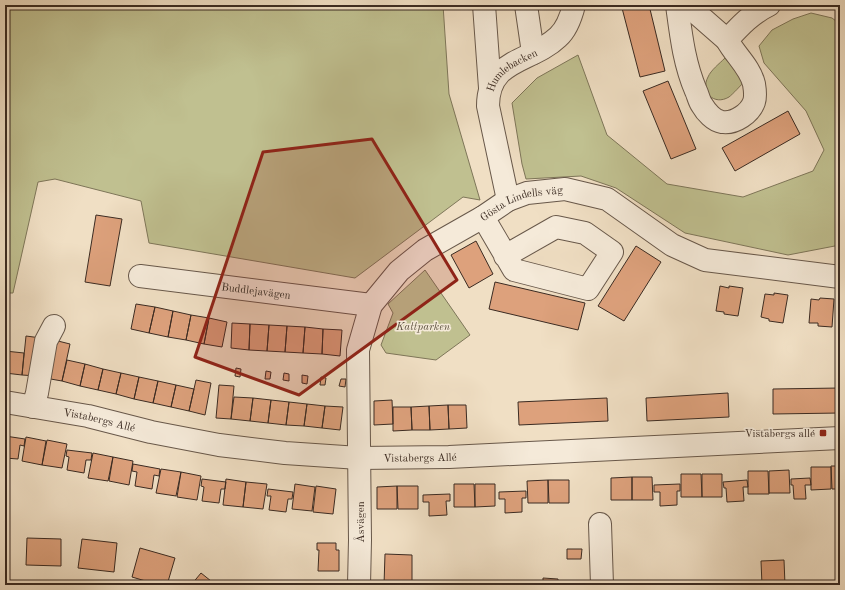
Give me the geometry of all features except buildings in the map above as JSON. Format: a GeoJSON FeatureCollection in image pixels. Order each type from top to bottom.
{"type":"FeatureCollection","features":[{"type":"Feature","properties":{"kind":"street"},"geometry":{"type":"LineString","coordinates":[[484,5],[490,88]]}},
{"type":"Feature","properties":{"kind":"street"},"geometry":{"type":"LineString","coordinates":[[526,5],[533,53]]}},
{"type":"Feature","properties":{"kind":"street","name":"Humlebacken"},"geometry":{"type":"LineString","coordinates":[[508,200],[488,106],[490,88],[496,78],[515,61],[533,53],[558,38],[570,20],[574,5]]}},
{"type":"Feature","properties":{"kind":"street"},"geometry":{"type":"LineString","coordinates":[[677,5],[681,42],[687,69],[702,105],[711,116],[722,122],[735,120],[745,113],[754,102],[755,93],[751,74],[727,40],[687,5]]}},
{"type":"Feature","properties":{"kind":"street"},"geometry":{"type":"LineString","coordinates":[[727,40],[755,12],[769,5]]}},
{"type":"Feature","properties":{"kind":"street","name":"Gösta Lindells väg"},"geometry":{"type":"LineString","coordinates":[[358,458],[358,350],[371,305],[400,271],[425,250],[483,217],[508,200],[527,193],[565,189],[607,199],[672,245],[705,260],[840,277]]}},
{"type":"Feature","properties":{"kind":"street"},"geometry":{"type":"LineString","coordinates":[[483,217],[505,256]]}},
{"type":"Feature","properties":{"kind":"street","name":"Buddlejavägen"},"geometry":{"type":"LineString","coordinates":[[140,276],[371,305]]}},
{"type":"Feature","properties":{"kind":"street"},"geometry":{"type":"LineString","coordinates":[[33,408],[38,392],[46,342],[54,326]]}},
{"type":"Feature","properties":{"kind":"street","name":"Vistabergs Allé"},"geometry":{"type":"LineString","coordinates":[[5,402],[33,408],[88,416],[151,432],[219,445],[284,453],[358,458],[449,457],[840,438]]}},
{"type":"Feature","properties":{"kind":"street","name":"Åsvägen"},"geometry":{"type":"LineString","coordinates":[[358,458],[360,540],[359,585]]}},
{"type":"Feature","properties":{"kind":"street"},"geometry":{"type":"LineString","coordinates":[[600,524],[602,585]]}},
{"type":"Feature","properties":{"kind":"highlighted area"},"geometry":{"type":"Polygon","coordinates":[[[372,139],[457,280],[299,395],[195,357],[263,152],[372,139]]]}},
{"type":"Feature","properties":{"kind":"green space"},"geometry":{"type":"Polygon","coordinates":[[[5,5],[443,5],[449,94],[480,200],[463,197],[355,278],[149,243],[141,201],[55,179],[38,182],[13,293],[5,293],[5,5]]]}},
{"type":"Feature","properties":{"kind":"green space"},"geometry":{"type":"Polygon","coordinates":[[[811,13],[832,18],[840,24],[840,245],[788,255],[685,233],[616,188],[581,176],[526,179],[522,164],[512,103],[537,78],[578,55],[607,135],[667,184],[743,197],[813,171],[824,150],[806,111],[764,63],[759,46],[772,30],[793,19],[811,13]]]}},
{"type":"Feature","properties":{"kind":"green space"},"geometry":{"type":"Polygon","coordinates":[[[725,58],[745,81],[729,97],[718,100],[714,99],[707,92],[706,83],[711,72],[725,58]]]}},
{"type":"Feature","properties":{"kind":"green space","name":"Kattparken"},"geometry":{"type":"Polygon","coordinates":[[[425,270],[470,335],[436,360],[386,353],[381,345],[393,313],[388,304],[425,270]]]}},
{"type":"Feature","properties":{"kind":"place","name":"Vistabergs allé"},"geometry":{"type":"Point","coordinates":[823,433]}}]}
